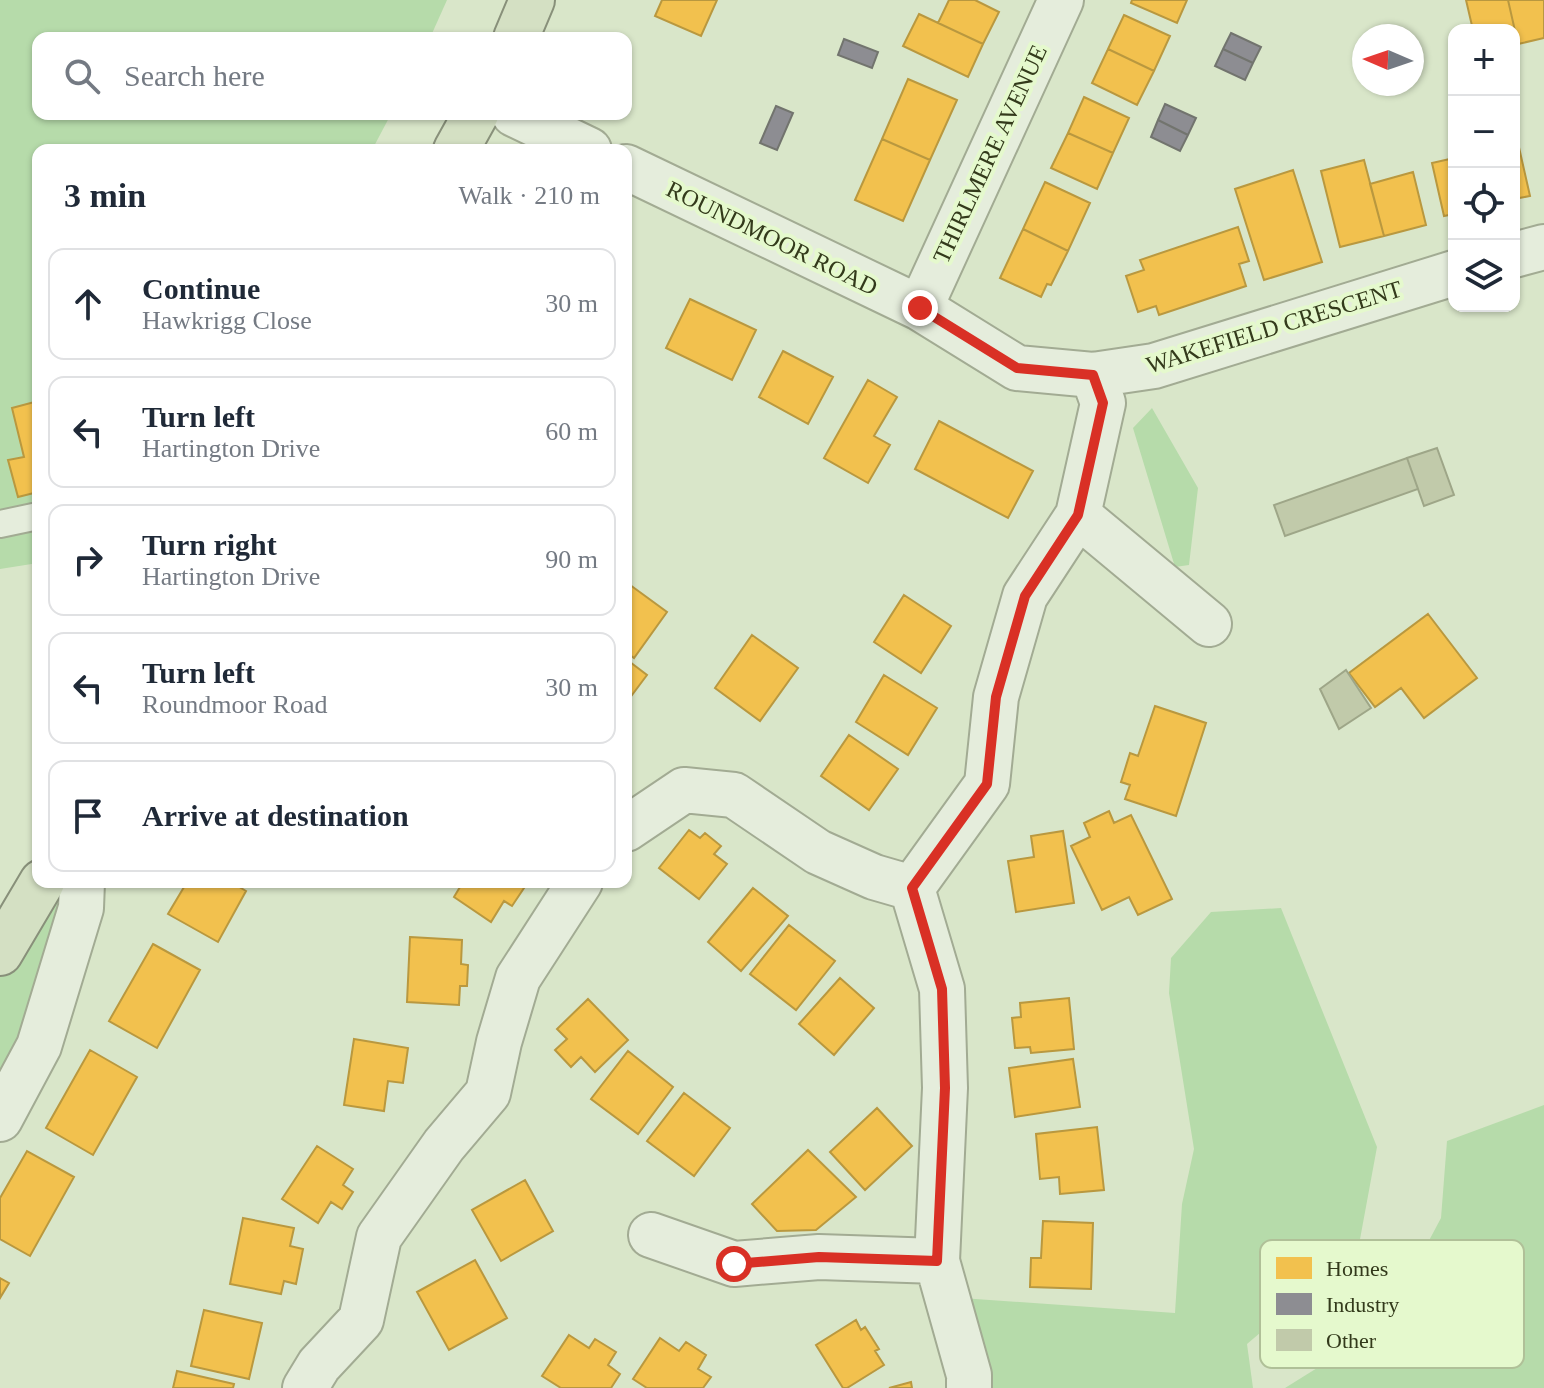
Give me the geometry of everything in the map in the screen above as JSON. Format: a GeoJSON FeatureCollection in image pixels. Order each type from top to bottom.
{"type":"FeatureCollection","features":[{"type":"Feature","properties":{"kind":"highway"},"geometry":{"type":"LineString","coordinates":[[519,32],[532,0]]}},
{"type":"Feature","properties":{"kind":"highway"},"geometry":{"type":"LineString","coordinates":[[459,144],[473,120]]}},
{"type":"Feature","properties":{"kind":"highway"},"geometry":{"type":"LineString","coordinates":[[0,953],[38,888]]}},
{"type":"Feature","properties":{"kind":"street","name":"THIRLMERE AVENUE"},"geometry":{"type":"LineString","coordinates":[[920,308],[1061,0]]}},
{"type":"Feature","properties":{"kind":"street"},"geometry":{"type":"LineString","coordinates":[[526,120],[576,144]]}},
{"type":"Feature","properties":{"kind":"street","name":"ROUNDMOOR ROAD"},"geometry":{"type":"LineString","coordinates":[[632,170],[920,308],[1017,368],[1093,375]]}},
{"type":"Feature","properties":{"kind":"street"},"geometry":{"type":"LineString","coordinates":[[1520,253],[1544,247]]}},
{"type":"Feature","properties":{"kind":"street","name":"WAKEFIELD CRESCENT"},"geometry":{"type":"LineString","coordinates":[[1093,375],[1154,366],[1448,275]]}},
{"type":"Feature","properties":{"kind":"street"},"geometry":{"type":"LineString","coordinates":[[912,888],[987,784],[996,697],[1025,596],[1078,515],[1103,403],[1093,375]]}},
{"type":"Feature","properties":{"kind":"street"},"geometry":{"type":"LineString","coordinates":[[1078,515],[1209,624]]}},
{"type":"Feature","properties":{"kind":"street"},"geometry":{"type":"LineString","coordinates":[[632,825],[684,790],[734,795],[818,852],[874,877],[912,888]]}},
{"type":"Feature","properties":{"kind":"street"},"geometry":{"type":"LineString","coordinates":[[0,1119],[39,1046],[81,908],[82,888]]}},
{"type":"Feature","properties":{"kind":"street"},"geometry":{"type":"LineString","coordinates":[[305,1388],[319,1365],[361,1320],[379,1237],[444,1145],[488,1093],[518,978],[576,888]]}},
{"type":"Feature","properties":{"kind":"street"},"geometry":{"type":"LineString","coordinates":[[912,888],[942,989],[945,1088],[937,1261],[969,1375],[969,1388]]}},
{"type":"Feature","properties":{"kind":"street"},"geometry":{"type":"LineString","coordinates":[[651,1235],[734,1264],[819,1257],[937,1261]]}},
{"type":"Feature","properties":{"kind":"lane"},"geometry":{"type":"LineString","coordinates":[[0,524],[32,517]]}},
{"type":"Feature","properties":{"kind":"green space"},"geometry":{"type":"Polygon","coordinates":[[[0,0],[447,0],[433,32],[32,32],[32,120],[388,120],[375,144],[32,144],[32,564],[0,569],[0,0]]]}},
{"type":"Feature","properties":{"kind":"green space"},"geometry":{"type":"Polygon","coordinates":[[[1152,408],[1198,488],[1189,565],[1175,567],[1133,428],[1152,408]]]}},
{"type":"Feature","properties":{"kind":"green space"},"geometry":{"type":"Polygon","coordinates":[[[38,888],[80,888],[0,1119],[0,953],[38,888]]]}},
{"type":"Feature","properties":{"kind":"green space"},"geometry":{"type":"Polygon","coordinates":[[[1281,908],[1377,1147],[1360,1240],[1260,1240],[1260,1333],[1247,1344],[1253,1388],[969,1388],[947,1297],[1175,1313],[1182,1204],[1194,1149],[1169,993],[1171,958],[1211,912],[1281,908]]]}},
{"type":"Feature","properties":{"kind":"green space"},"geometry":{"type":"Polygon","coordinates":[[[1544,1105],[1544,1388],[1285,1388],[1317,1368],[1524,1368],[1524,1240],[1429,1240],[1441,1218],[1447,1141],[1544,1105]]]}},
{"type":"Feature","properties":{"kind":"building: Homes"},"geometry":{"type":"Polygon","coordinates":[[[662,0],[717,0],[701,36],[655,16],[662,0]]]}},
{"type":"Feature","properties":{"kind":"building: Homes"},"geometry":{"type":"Polygon","coordinates":[[[949,0],[975,0],[999,12],[983,44],[938,23],[949,0]]]}},
{"type":"Feature","properties":{"kind":"building: Homes"},"geometry":{"type":"Polygon","coordinates":[[[1132,0],[1187,0],[1177,23],[1131,3],[1132,0]]]}},
{"type":"Feature","properties":{"kind":"building: Homes"},"geometry":{"type":"Polygon","coordinates":[[[1466,0],[1508,0],[1513,24],[1472,24],[1466,0]]]}},
{"type":"Feature","properties":{"kind":"building: Homes"},"geometry":{"type":"Polygon","coordinates":[[[1508,0],[1544,0],[1544,38],[1520,44],[1520,24],[1513,24],[1508,0]]]}},
{"type":"Feature","properties":{"kind":"building: Homes"},"geometry":{"type":"Polygon","coordinates":[[[919,14],[983,44],[968,77],[903,46],[919,14]]]}},
{"type":"Feature","properties":{"kind":"building: Homes"},"geometry":{"type":"Polygon","coordinates":[[[1124,15],[1170,36],[1154,71],[1108,49],[1124,15]]]}},
{"type":"Feature","properties":{"kind":"building: Homes"},"geometry":{"type":"Polygon","coordinates":[[[1108,49],[1154,71],[1137,105],[1092,83],[1108,49]]]}},
{"type":"Feature","properties":{"kind":"building: Homes"},"geometry":{"type":"Polygon","coordinates":[[[908,79],[957,100],[930,160],[882,139],[908,79]]]}},
{"type":"Feature","properties":{"kind":"building: Homes"},"geometry":{"type":"Polygon","coordinates":[[[1084,97],[1129,118],[1113,153],[1068,133],[1084,97]]]}},
{"type":"Feature","properties":{"kind":"building: Homes"},"geometry":{"type":"Polygon","coordinates":[[[1068,133],[1113,153],[1097,189],[1051,168],[1068,133]]]}},
{"type":"Feature","properties":{"kind":"building: Homes"},"geometry":{"type":"Polygon","coordinates":[[[882,139],[930,160],[903,221],[855,200],[882,139]]]}},
{"type":"Feature","properties":{"kind":"building: Homes"},"geometry":{"type":"Polygon","coordinates":[[[1520,152],[1530,196],[1520,198],[1520,152]]]}},
{"type":"Feature","properties":{"kind":"building: Homes"},"geometry":{"type":"Polygon","coordinates":[[[1448,159],[1448,215],[1444,216],[1432,163],[1448,159]]]}},
{"type":"Feature","properties":{"kind":"building: Homes"},"geometry":{"type":"Polygon","coordinates":[[[1364,160],[1384,236],[1340,247],[1321,171],[1364,160]]]}},
{"type":"Feature","properties":{"kind":"building: Homes"},"geometry":{"type":"Polygon","coordinates":[[[1293,170],[1322,262],[1264,280],[1235,189],[1293,170]]]}},
{"type":"Feature","properties":{"kind":"building: Homes"},"geometry":{"type":"Polygon","coordinates":[[[1413,172],[1426,225],[1384,236],[1370,184],[1413,172]]]}},
{"type":"Feature","properties":{"kind":"building: Homes"},"geometry":{"type":"Polygon","coordinates":[[[1045,182],[1090,203],[1068,251],[1023,229],[1045,182]]]}},
{"type":"Feature","properties":{"kind":"building: Homes"},"geometry":{"type":"Polygon","coordinates":[[[1238,227],[1249,261],[1239,264],[1246,286],[1159,315],[1156,306],[1138,312],[1126,276],[1144,270],[1140,260],[1238,227]]]}},
{"type":"Feature","properties":{"kind":"building: Homes"},"geometry":{"type":"Polygon","coordinates":[[[1023,229],[1068,251],[1051,285],[1047,284],[1041,297],[1000,278],[1023,229]]]}},
{"type":"Feature","properties":{"kind":"building: Homes"},"geometry":{"type":"Polygon","coordinates":[[[690,299],[756,330],[732,380],[666,348],[690,299]]]}},
{"type":"Feature","properties":{"kind":"building: Homes"},"geometry":{"type":"Polygon","coordinates":[[[783,351],[833,377],[808,424],[759,397],[783,351]]]}},
{"type":"Feature","properties":{"kind":"building: Homes"},"geometry":{"type":"Polygon","coordinates":[[[868,380],[897,397],[874,436],[890,445],[868,483],[824,458],[868,380]]]}},
{"type":"Feature","properties":{"kind":"building: Homes"},"geometry":{"type":"Polygon","coordinates":[[[32,403],[32,494],[18,497],[8,460],[24,457],[12,408],[32,403]]]}},
{"type":"Feature","properties":{"kind":"building: Homes"},"geometry":{"type":"Polygon","coordinates":[[[939,421],[1033,471],[1008,518],[915,469],[939,421]]]}},
{"type":"Feature","properties":{"kind":"building: Homes"},"geometry":{"type":"Polygon","coordinates":[[[632,586],[667,612],[634,658],[632,656],[632,586]]]}},
{"type":"Feature","properties":{"kind":"building: Homes"},"geometry":{"type":"Polygon","coordinates":[[[904,595],[951,626],[921,673],[874,642],[904,595]]]}},
{"type":"Feature","properties":{"kind":"building: Homes"},"geometry":{"type":"Polygon","coordinates":[[[1428,614],[1477,678],[1424,718],[1401,688],[1375,707],[1349,673],[1428,614]]]}},
{"type":"Feature","properties":{"kind":"building: Homes"},"geometry":{"type":"Polygon","coordinates":[[[752,635],[798,668],[760,721],[715,688],[752,635]]]}},
{"type":"Feature","properties":{"kind":"building: Homes"},"geometry":{"type":"Polygon","coordinates":[[[632,664],[647,675],[632,695],[632,664]]]}},
{"type":"Feature","properties":{"kind":"building: Homes"},"geometry":{"type":"Polygon","coordinates":[[[884,675],[937,708],[908,755],[856,722],[884,675]]]}},
{"type":"Feature","properties":{"kind":"building: Homes"},"geometry":{"type":"Polygon","coordinates":[[[1155,706],[1206,723],[1176,816],[1125,799],[1130,785],[1121,782],[1130,753],[1138,756],[1155,706]]]}},
{"type":"Feature","properties":{"kind":"building: Homes"},"geometry":{"type":"Polygon","coordinates":[[[849,735],[898,769],[869,810],[821,776],[849,735]]]}},
{"type":"Feature","properties":{"kind":"building: Homes"},"geometry":{"type":"Polygon","coordinates":[[[1109,811],[1114,823],[1131,815],[1172,899],[1138,915],[1129,897],[1102,910],[1071,846],[1090,837],[1084,823],[1109,811]]]}},
{"type":"Feature","properties":{"kind":"building: Homes"},"geometry":{"type":"Polygon","coordinates":[[[689,830],[700,838],[705,833],[721,846],[714,854],[727,864],[699,899],[659,868],[689,830]]]}},
{"type":"Feature","properties":{"kind":"building: Homes"},"geometry":{"type":"Polygon","coordinates":[[[1063,831],[1074,903],[1016,912],[1008,861],[1034,857],[1031,836],[1063,831]]]}},
{"type":"Feature","properties":{"kind":"building: Homes"},"geometry":{"type":"Polygon","coordinates":[[[183,888],[241,888],[246,891],[218,942],[168,914],[183,888]]]}},
{"type":"Feature","properties":{"kind":"building: Homes"},"geometry":{"type":"Polygon","coordinates":[[[459,888],[524,888],[512,906],[504,901],[491,922],[454,897],[459,888]]]}},
{"type":"Feature","properties":{"kind":"building: Homes"},"geometry":{"type":"Polygon","coordinates":[[[753,888],[788,916],[741,971],[708,942],[753,888]]]}},
{"type":"Feature","properties":{"kind":"building: Homes"},"geometry":{"type":"Polygon","coordinates":[[[789,925],[835,961],[796,1010],[750,974],[789,925]]]}},
{"type":"Feature","properties":{"kind":"building: Homes"},"geometry":{"type":"Polygon","coordinates":[[[410,937],[462,940],[461,964],[468,965],[467,986],[460,986],[459,1005],[407,1002],[410,937]]]}},
{"type":"Feature","properties":{"kind":"building: Homes"},"geometry":{"type":"Polygon","coordinates":[[[153,944],[200,970],[157,1048],[109,1021],[153,944]]]}},
{"type":"Feature","properties":{"kind":"building: Homes"},"geometry":{"type":"Polygon","coordinates":[[[840,978],[874,1008],[834,1055],[799,1024],[840,978]]]}},
{"type":"Feature","properties":{"kind":"building: Homes"},"geometry":{"type":"Polygon","coordinates":[[[1069,998],[1074,1049],[1031,1053],[1030,1047],[1015,1048],[1012,1018],[1021,1017],[1020,1003],[1069,998]]]}},
{"type":"Feature","properties":{"kind":"building: Homes"},"geometry":{"type":"Polygon","coordinates":[[[588,999],[628,1040],[595,1072],[581,1057],[571,1067],[555,1050],[567,1039],[557,1029],[588,999]]]}},
{"type":"Feature","properties":{"kind":"building: Homes"},"geometry":{"type":"Polygon","coordinates":[[[354,1039],[408,1048],[403,1083],[388,1081],[384,1111],[344,1105],[354,1039]]]}},
{"type":"Feature","properties":{"kind":"building: Homes"},"geometry":{"type":"Polygon","coordinates":[[[90,1050],[137,1077],[93,1155],[46,1128],[90,1050]]]}},
{"type":"Feature","properties":{"kind":"building: Homes"},"geometry":{"type":"Polygon","coordinates":[[[628,1051],[673,1087],[638,1134],[591,1099],[628,1051]]]}},
{"type":"Feature","properties":{"kind":"building: Homes"},"geometry":{"type":"Polygon","coordinates":[[[1073,1059],[1080,1107],[1015,1117],[1009,1068],[1073,1059]]]}},
{"type":"Feature","properties":{"kind":"building: Homes"},"geometry":{"type":"Polygon","coordinates":[[[684,1093],[730,1128],[694,1176],[647,1141],[684,1093]]]}},
{"type":"Feature","properties":{"kind":"building: Homes"},"geometry":{"type":"Polygon","coordinates":[[[877,1108],[912,1146],[865,1190],[830,1152],[877,1108]]]}},
{"type":"Feature","properties":{"kind":"building: Homes"},"geometry":{"type":"Polygon","coordinates":[[[1097,1127],[1104,1190],[1060,1194],[1059,1177],[1040,1179],[1036,1134],[1097,1127]]]}},
{"type":"Feature","properties":{"kind":"building: Homes"},"geometry":{"type":"Polygon","coordinates":[[[317,1146],[353,1169],[343,1185],[353,1192],[342,1209],[331,1202],[318,1223],[282,1199],[317,1146]]]}},
{"type":"Feature","properties":{"kind":"building: Homes"},"geometry":{"type":"Polygon","coordinates":[[[808,1150],[856,1197],[816,1230],[777,1231],[752,1204],[808,1150]]]}},
{"type":"Feature","properties":{"kind":"building: Homes"},"geometry":{"type":"Polygon","coordinates":[[[27,1151],[74,1177],[30,1256],[0,1239],[0,1198],[27,1151]]]}},
{"type":"Feature","properties":{"kind":"building: Homes"},"geometry":{"type":"Polygon","coordinates":[[[525,1180],[553,1231],[501,1261],[472,1210],[525,1180]]]}},
{"type":"Feature","properties":{"kind":"building: Homes"},"geometry":{"type":"Polygon","coordinates":[[[243,1218],[294,1228],[290,1246],[303,1249],[296,1284],[284,1281],[281,1294],[230,1284],[243,1218]]]}},
{"type":"Feature","properties":{"kind":"building: Homes"},"geometry":{"type":"Polygon","coordinates":[[[1043,1221],[1093,1223],[1091,1289],[1030,1287],[1031,1258],[1041,1258],[1043,1221]]]}},
{"type":"Feature","properties":{"kind":"building: Homes"},"geometry":{"type":"Polygon","coordinates":[[[475,1260],[507,1318],[449,1350],[417,1292],[475,1260]]]}},
{"type":"Feature","properties":{"kind":"building: Homes"},"geometry":{"type":"Polygon","coordinates":[[[0,1278],[9,1283],[0,1298],[0,1278]]]}},
{"type":"Feature","properties":{"kind":"building: Homes"},"geometry":{"type":"Polygon","coordinates":[[[204,1310],[262,1323],[249,1379],[191,1366],[204,1310]]]}},
{"type":"Feature","properties":{"kind":"building: Homes"},"geometry":{"type":"Polygon","coordinates":[[[856,1320],[861,1330],[865,1327],[879,1349],[875,1351],[884,1365],[843,1388],[816,1345],[856,1320]]]}},
{"type":"Feature","properties":{"kind":"building: Homes"},"geometry":{"type":"Polygon","coordinates":[[[569,1335],[589,1348],[595,1339],[616,1352],[608,1365],[620,1374],[611,1388],[561,1388],[542,1376],[569,1335]]]}},
{"type":"Feature","properties":{"kind":"building: Homes"},"geometry":{"type":"Polygon","coordinates":[[[660,1338],[679,1351],[686,1342],[706,1355],[698,1369],[711,1377],[703,1388],[647,1388],[633,1379],[660,1338]]]}},
{"type":"Feature","properties":{"kind":"building: Homes"},"geometry":{"type":"Polygon","coordinates":[[[177,1371],[234,1384],[233,1388],[173,1388],[177,1371]]]}},
{"type":"Feature","properties":{"kind":"building: Homes"},"geometry":{"type":"Polygon","coordinates":[[[911,1382],[912,1388],[889,1388],[911,1382]]]}},
{"type":"Feature","properties":{"kind":"building: Industry"},"geometry":{"type":"Polygon","coordinates":[[[1231,33],[1261,47],[1253,63],[1223,49],[1231,33]]]}},
{"type":"Feature","properties":{"kind":"building: Industry"},"geometry":{"type":"Polygon","coordinates":[[[844,39],[878,52],[872,68],[838,55],[844,39]]]}},
{"type":"Feature","properties":{"kind":"building: Industry"},"geometry":{"type":"Polygon","coordinates":[[[1223,49],[1253,63],[1245,80],[1215,66],[1223,49]]]}},
{"type":"Feature","properties":{"kind":"building: Industry"},"geometry":{"type":"Polygon","coordinates":[[[1165,104],[1196,118],[1188,135],[1158,120],[1165,104]]]}},
{"type":"Feature","properties":{"kind":"building: Industry"},"geometry":{"type":"Polygon","coordinates":[[[776,106],[793,113],[777,150],[760,143],[776,106]]]}},
{"type":"Feature","properties":{"kind":"building: Industry"},"geometry":{"type":"Polygon","coordinates":[[[1158,120],[1188,135],[1180,151],[1151,137],[1158,120]]]}},
{"type":"Feature","properties":{"kind":"building: Other"},"geometry":{"type":"Polygon","coordinates":[[[1437,448],[1454,495],[1424,506],[1407,458],[1437,448]]]}},
{"type":"Feature","properties":{"kind":"building: Other"},"geometry":{"type":"Polygon","coordinates":[[[1407,458],[1418,489],[1285,536],[1274,505],[1407,458]]]}},
{"type":"Feature","properties":{"kind":"building: Other"},"geometry":{"type":"Polygon","coordinates":[[[1346,670],[1371,708],[1339,729],[1320,689],[1346,670]]]}},
{"type":"Feature","properties":{"kind":"route"},"geometry":{"type":"LineString","coordinates":[[734,1264],[819,1257],[937,1261],[945,1088],[942,989],[912,888],[987,784],[996,697],[1025,596],[1078,515],[1103,403],[1093,375],[1017,368],[920,308]]}}]}
